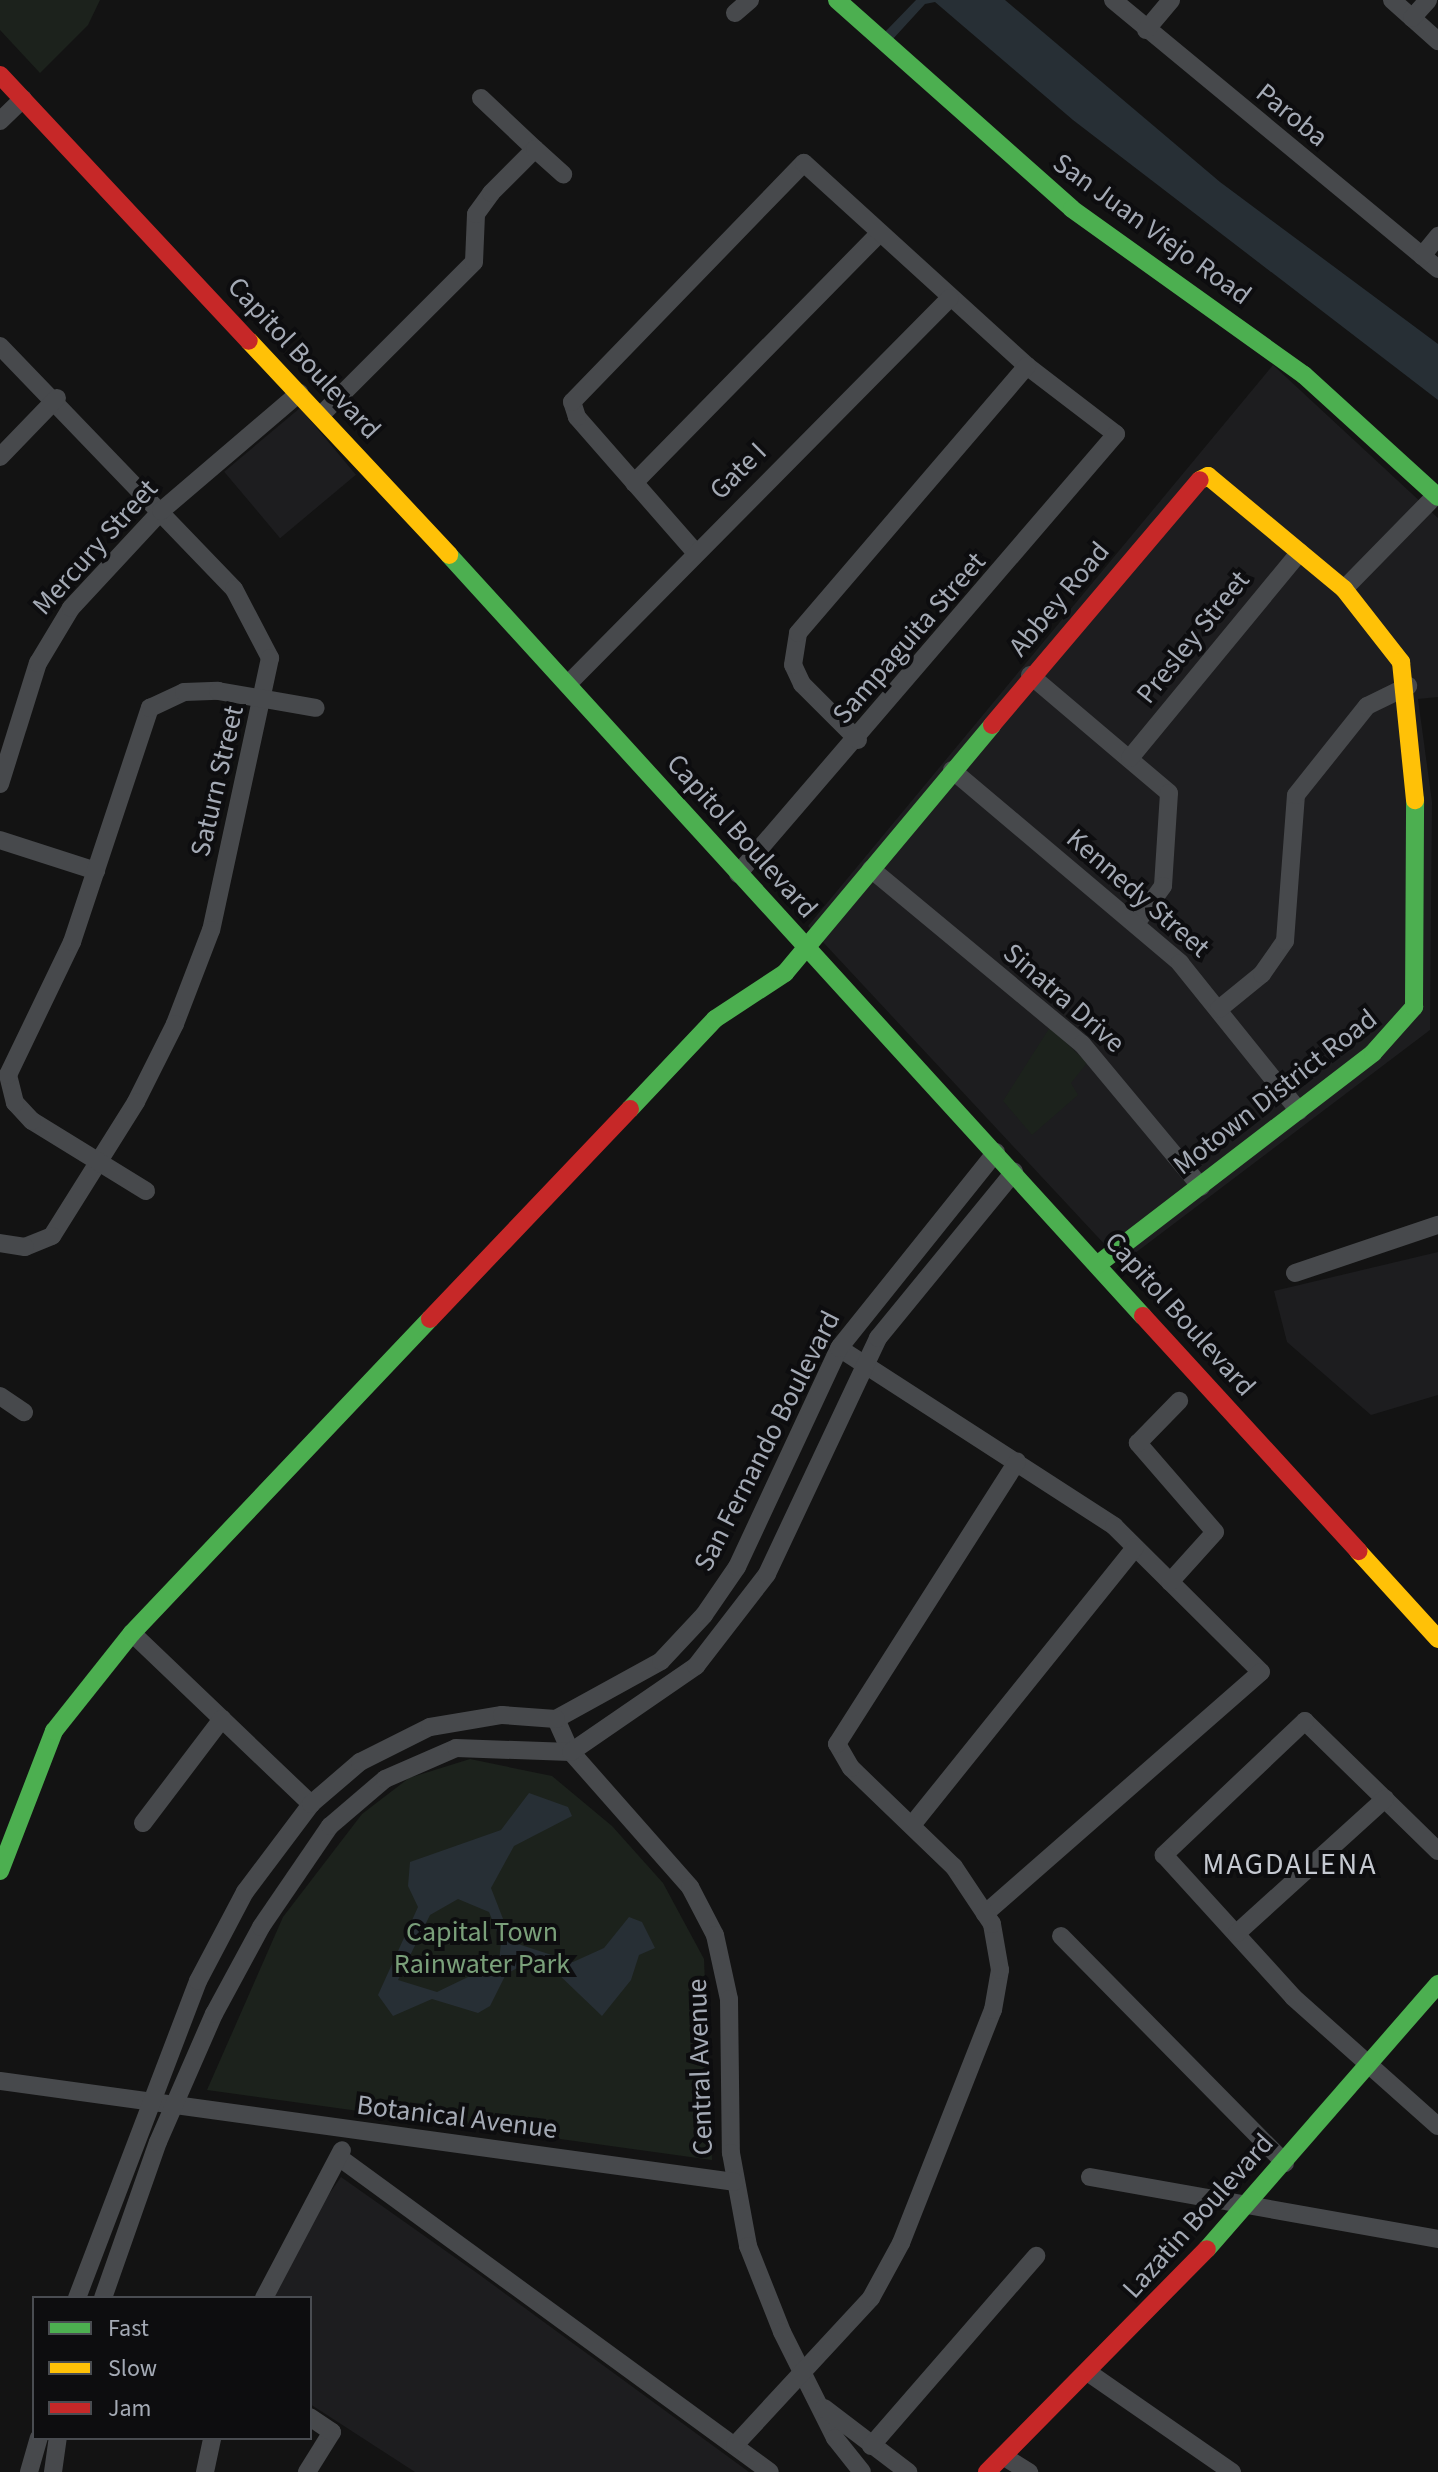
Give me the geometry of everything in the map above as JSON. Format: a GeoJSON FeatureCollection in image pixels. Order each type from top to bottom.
{"type":"FeatureCollection","features":[{"type":"Feature","properties":{"kind":"street"},"geometry":{"type":"LineString","coordinates":[[735,13],[750,0]]}},
{"type":"Feature","properties":{"kind":"street","name":"San Juan Viejo Road"},"geometry":{"type":"LineString","coordinates":[[837,0],[1072,209],[1304,375],[1437,496]]}},
{"type":"Feature","properties":{"kind":"street","name":"Paroba"},"geometry":{"type":"LineString","coordinates":[[1113,0],[1438,269]]}},
{"type":"Feature","properties":{"kind":"street"},"geometry":{"type":"LineString","coordinates":[[1146,30],[1171,0]]}},
{"type":"Feature","properties":{"kind":"street"},"geometry":{"type":"LineString","coordinates":[[1392,0],[1438,41]]}},
{"type":"Feature","properties":{"kind":"street"},"geometry":{"type":"LineString","coordinates":[[1412,18],[1428,0]]}},
{"type":"Feature","properties":{"kind":"street","name":"Capitol Boulevard"},"geometry":{"type":"LineString","coordinates":[[0,75],[321,415],[1438,1639]]}},
{"type":"Feature","properties":{"kind":"street"},"geometry":{"type":"LineString","coordinates":[[481,98],[563,174]]}},
{"type":"Feature","properties":{"kind":"street"},"geometry":{"type":"LineString","coordinates":[[0,121],[23,99]]}},
{"type":"Feature","properties":{"kind":"street"},"geometry":{"type":"LineString","coordinates":[[321,415],[474,262],[481,204],[535,149]]}},
{"type":"Feature","properties":{"kind":"street"},"geometry":{"type":"LineString","coordinates":[[696,553],[634,483],[572,402],[673,292],[804,163],[1027,366],[798,633],[793,665],[802,684],[858,740]]}},
{"type":"Feature","properties":{"kind":"street"},"geometry":{"type":"LineString","coordinates":[[634,483],[879,234]]}},
{"type":"Feature","properties":{"kind":"street"},"geometry":{"type":"LineString","coordinates":[[1422,256],[1438,236]]}},
{"type":"Feature","properties":{"kind":"street","name":"Gate I"},"geometry":{"type":"LineString","coordinates":[[568,684],[950,298]]}},
{"type":"Feature","properties":{"kind":"street","name":"Saturn Street"},"geometry":{"type":"LineString","coordinates":[[0,346],[57,398],[161,511],[257,624],[270,658],[264,699],[211,930],[175,1024],[100,1165],[52,1236],[25,1247],[0,1243]]}},
{"type":"Feature","properties":{"kind":"street","name":"Sampaguita Street"},"geometry":{"type":"LineString","coordinates":[[738,874],[858,740],[1116,434],[1027,366]]}},
{"type":"Feature","properties":{"kind":"street","name":"Mercury Street"},"geometry":{"type":"LineString","coordinates":[[2,774],[26,692],[56,628],[161,511],[299,393]]}},
{"type":"Feature","properties":{"kind":"street"},"geometry":{"type":"LineString","coordinates":[[0,457],[57,398]]}},
{"type":"Feature","properties":{"kind":"street","name":"Motown District Road"},"geometry":{"type":"LineString","coordinates":[[1097,1265],[1395,1034],[1414,1007],[1419,840],[1408,686],[1392,641],[1344,589],[1215,479]]}},
{"type":"Feature","properties":{"kind":"street","name":"Abbey Road"},"geometry":{"type":"LineString","coordinates":[[0,1871],[54,1731],[132,1633],[715,1019],[806,950],[1030,675],[1194,483],[1215,479]]}},
{"type":"Feature","properties":{"kind":"street"},"geometry":{"type":"LineString","coordinates":[[1344,589],[1437,496]]}},
{"type":"Feature","properties":{"kind":"street","name":"Presley Street"},"geometry":{"type":"LineString","coordinates":[[1130,758],[1300,552]]}},
{"type":"Feature","properties":{"kind":"street"},"geometry":{"type":"LineString","coordinates":[[1030,675],[1159,781],[1171,808],[1163,886],[1137,922]]}},
{"type":"Feature","properties":{"kind":"street"},"geometry":{"type":"LineString","coordinates":[[1219,1009],[1262,974],[1285,941],[1296,795],[1367,706],[1408,686]]}},
{"type":"Feature","properties":{"kind":"street"},"geometry":{"type":"LineString","coordinates":[[146,1191],[32,1121],[15,1103],[8,1075],[72,942],[150,708],[184,692],[264,699],[316,708]]}},
{"type":"Feature","properties":{"kind":"street","name":"Kennedy Street"},"geometry":{"type":"LineString","coordinates":[[952,770],[1137,922],[1219,1009],[1299,1111]]}},
{"type":"Feature","properties":{"kind":"street"},"geometry":{"type":"LineString","coordinates":[[0,840],[96,871]]}},
{"type":"Feature","properties":{"kind":"street","name":"Sinatra Drive"},"geometry":{"type":"LineString","coordinates":[[871,869],[1082,1044],[1201,1187]]}},
{"type":"Feature","properties":{"kind":"street","name":"San Fernando Boulevard"},"geometry":{"type":"LineString","coordinates":[[556,1719],[661,1661],[712,1605],[839,1348],[996,1152]]}},
{"type":"Feature","properties":{"kind":"street","name":"San Fernando Boulevard"},"geometry":{"type":"LineString","coordinates":[[571,1752],[670,1688],[725,1635],[767,1574],[864,1364],[1014,1172]]}},
{"type":"Feature","properties":{"kind":"street"},"geometry":{"type":"LineString","coordinates":[[1295,1273],[1438,1225]]}},
{"type":"Feature","properties":{"kind":"street"},"geometry":{"type":"LineString","coordinates":[[839,1348],[1017,1461],[1135,1548],[1261,1672],[985,1914]]}},
{"type":"Feature","properties":{"kind":"street"},"geometry":{"type":"LineString","coordinates":[[0,1396],[24,1412]]}},
{"type":"Feature","properties":{"kind":"street"},"geometry":{"type":"LineString","coordinates":[[1170,1582],[1215,1532],[1138,1443],[1179,1401]]}},
{"type":"Feature","properties":{"kind":"street"},"geometry":{"type":"LineString","coordinates":[[735,2445],[871,2298],[901,2243],[993,2010],[1000,1970],[985,1914],[912,1825],[839,1755],[840,1731],[1017,1461]]}},
{"type":"Feature","properties":{"kind":"street"},"geometry":{"type":"LineString","coordinates":[[912,1825],[1135,1548]]}},
{"type":"Feature","properties":{"kind":"street"},"geometry":{"type":"LineString","coordinates":[[132,1633],[311,1804]]}},
{"type":"Feature","properties":{"kind":"street"},"geometry":{"type":"LineString","coordinates":[[78,2296],[198,1981],[245,1892],[311,1804],[360,1762],[430,1727],[502,1715],[556,1719]]}},
{"type":"Feature","properties":{"kind":"street"},"geometry":{"type":"LineString","coordinates":[[143,1823],[222,1719]]}},
{"type":"Feature","properties":{"kind":"street","name":"Central Avenue"},"geometry":{"type":"LineString","coordinates":[[556,1719],[571,1752],[676,1869],[715,1935],[729,1999],[734,2182],[748,2246],[802,2374],[862,2472]]}},
{"type":"Feature","properties":{"kind":"street"},"geometry":{"type":"LineString","coordinates":[[1438,1851],[1305,1721],[1164,1855],[1368,2068],[1438,2126]]}},
{"type":"Feature","properties":{"kind":"street"},"geometry":{"type":"LineString","coordinates":[[104,2296],[173,2106],[261,1927],[348,1805],[410,1764],[456,1748],[571,1752]]}},
{"type":"Feature","properties":{"kind":"street"},"geometry":{"type":"LineString","coordinates":[[1237,1933],[1385,1799]]}},
{"type":"Feature","properties":{"kind":"street"},"geometry":{"type":"LineString","coordinates":[[1061,1936],[1285,2163]]}},
{"type":"Feature","properties":{"kind":"street","name":"Lazatin Boulevard"},"geometry":{"type":"LineString","coordinates":[[987,2472],[1089,2373],[1249,2206],[1438,1984]]}},
{"type":"Feature","properties":{"kind":"street","name":"Botanical Avenue"},"geometry":{"type":"LineString","coordinates":[[0,2081],[346,2132],[734,2182]]}},
{"type":"Feature","properties":{"kind":"street"},"geometry":{"type":"LineString","coordinates":[[265,2296],[340,2158],[346,2132]]}},
{"type":"Feature","properties":{"kind":"street"},"geometry":{"type":"LineString","coordinates":[[340,2158],[770,2472]]}},
{"type":"Feature","properties":{"kind":"street"},"geometry":{"type":"LineString","coordinates":[[1090,2177],[1438,2239]]}},
{"type":"Feature","properties":{"kind":"street"},"geometry":{"type":"LineString","coordinates":[[871,2446],[1036,2256]]}},
{"type":"Feature","properties":{"kind":"street"},"geometry":{"type":"LineString","coordinates":[[1089,2373],[1232,2472]]}},
{"type":"Feature","properties":{"kind":"street","name":"Central Avenue"},"geometry":{"type":"LineString","coordinates":[[819,2404],[908,2472]]}},
{"type":"Feature","properties":{"kind":"street"},"geometry":{"type":"LineString","coordinates":[[307,2472],[332,2432],[312,2418]]}},
{"type":"Feature","properties":{"kind":"street"},"geometry":{"type":"LineString","coordinates":[[29,2472],[38,2440]]}},
{"type":"Feature","properties":{"kind":"street"},"geometry":{"type":"LineString","coordinates":[[53,2472],[58,2440]]}},
{"type":"Feature","properties":{"kind":"street"},"geometry":{"type":"LineString","coordinates":[[205,2472],[212,2440]]}},
{"type":"Feature","properties":{"kind":"street"},"geometry":{"type":"LineString","coordinates":[[1003,2456],[1029,2472]]}},
{"type":"Feature","properties":{"kind":"shaded area"},"geometry":{"type":"Polygon","coordinates":[[[916,0],[1005,0],[1220,182],[1438,344],[1438,400],[1073,120],[935,2],[925,4],[892,40],[884,33],[916,0]]]}},
{"type":"Feature","properties":{"kind":"shaded area"},"geometry":{"type":"Polygon","coordinates":[[[1273,365],[1438,518],[1438,697],[1418,699],[1432,802],[1430,1030],[1122,1263],[808,926],[1273,365]]]}},
{"type":"Feature","properties":{"kind":"shaded area"},"geometry":{"type":"Polygon","coordinates":[[[300,408],[356,475],[280,538],[224,472],[300,408]]]}},
{"type":"Feature","properties":{"kind":"shaded area"},"geometry":{"type":"Polygon","coordinates":[[[1438,1252],[1438,1395],[1371,1415],[1287,1342],[1274,1291],[1438,1252]]]}},
{"type":"Feature","properties":{"kind":"shaded area"},"geometry":{"type":"Polygon","coordinates":[[[529,1793],[568,1807],[572,1816],[514,1846],[491,1888],[512,1942],[573,1962],[604,1948],[629,1917],[642,1922],[655,1948],[639,1955],[631,1980],[602,2016],[556,1972],[523,1965],[506,1974],[490,2006],[478,2013],[432,1999],[393,2016],[378,1995],[418,1907],[408,1886],[410,1862],[501,1830],[529,1793]],[[458,1899],[430,1915],[398,1980],[437,1992],[499,1962],[501,1942],[489,1912],[458,1899]]]}},
{"type":"Feature","properties":{"kind":"shaded area"},"geometry":{"type":"Polygon","coordinates":[[[341,2177],[749,2472],[415,2472],[312,2405],[312,2296],[257,2296],[341,2177]]]}},
{"type":"Feature","properties":{"kind":"green space"},"geometry":{"type":"Polygon","coordinates":[[[0,0],[100,0],[88,25],[40,73],[0,30],[0,0]]]}},
{"type":"Feature","properties":{"kind":"green space"},"geometry":{"type":"Polygon","coordinates":[[[1050,1027],[1087,1063],[1071,1083],[1078,1095],[1032,1135],[1003,1101],[1050,1027]]]}},
{"type":"Feature","properties":{"kind":"green space","name":"Capital Town Rainwater Park"},"geometry":{"type":"Polygon","coordinates":[[[470,1759],[552,1776],[612,1826],[663,1883],[704,1959],[712,2160],[207,2090],[283,1917],[362,1814],[409,1778],[470,1759]]]}},
{"type":"Feature","properties":{"kind":"traffic: fast"},"geometry":{"type":"LineString","coordinates":[[837,0],[1072,209],[1304,375],[1438,497]]}},
{"type":"Feature","properties":{"kind":"traffic: fast"},"geometry":{"type":"LineString","coordinates":[[449,555],[1143,1316]]}},
{"type":"Feature","properties":{"kind":"traffic: fast"},"geometry":{"type":"LineString","coordinates":[[630,1109],[715,1019],[785,973],[992,725]]}},
{"type":"Feature","properties":{"kind":"traffic: fast"},"geometry":{"type":"LineString","coordinates":[[1097,1265],[1373,1053],[1414,1007],[1415,800]]}},
{"type":"Feature","properties":{"kind":"traffic: fast"},"geometry":{"type":"LineString","coordinates":[[0,1871],[54,1731],[132,1633],[430,1319]]}},
{"type":"Feature","properties":{"kind":"traffic: fast"},"geometry":{"type":"LineString","coordinates":[[1207,2249],[1438,1984]]}},
{"type":"Feature","properties":{"kind":"traffic: slow"},"geometry":{"type":"LineString","coordinates":[[249,341],[449,555]]}},
{"type":"Feature","properties":{"kind":"traffic: slow"},"geometry":{"type":"LineString","coordinates":[[1200,480],[1208,476],[1344,589],[1401,662],[1415,800]]}},
{"type":"Feature","properties":{"kind":"traffic: slow"},"geometry":{"type":"LineString","coordinates":[[1358,1551],[1438,1639]]}},
{"type":"Feature","properties":{"kind":"traffic: jam"},"geometry":{"type":"LineString","coordinates":[[0,75],[249,341]]}},
{"type":"Feature","properties":{"kind":"traffic: jam"},"geometry":{"type":"LineString","coordinates":[[992,725],[1200,480]]}},
{"type":"Feature","properties":{"kind":"traffic: jam"},"geometry":{"type":"LineString","coordinates":[[430,1319],[630,1109]]}},
{"type":"Feature","properties":{"kind":"traffic: jam"},"geometry":{"type":"LineString","coordinates":[[1143,1316],[1358,1551]]}},
{"type":"Feature","properties":{"kind":"traffic: jam"},"geometry":{"type":"LineString","coordinates":[[987,2472],[1207,2249]]}},
{"type":"Feature","properties":{"kind":"district","name":"MAGDALENA"},"geometry":{"type":"Point","coordinates":[1290,1865]}}]}
